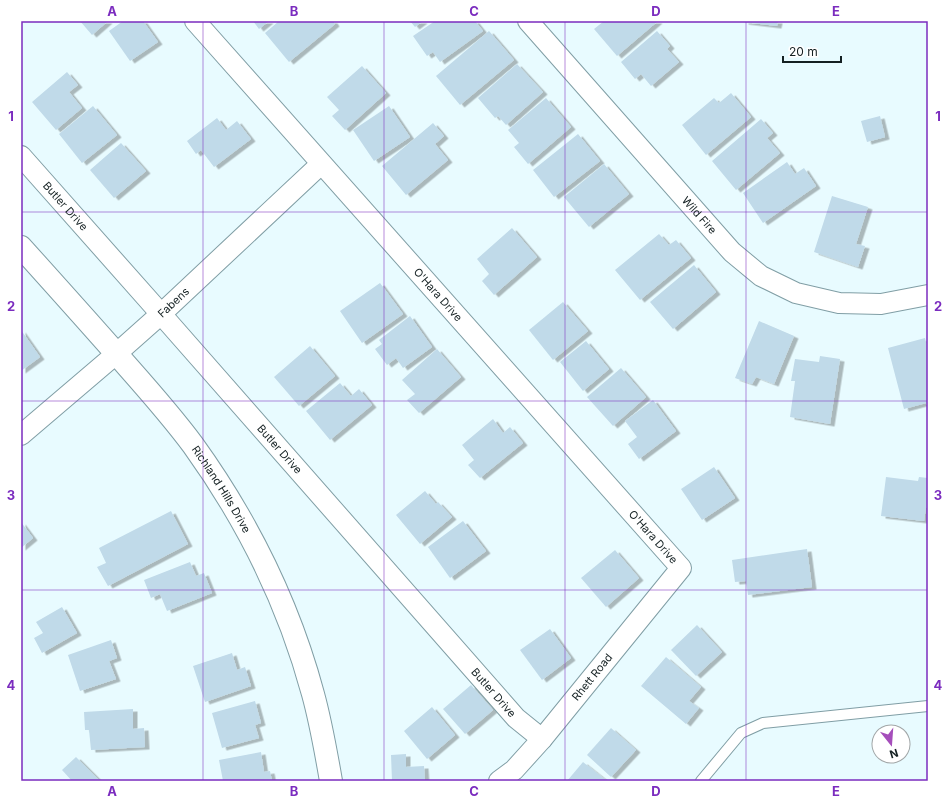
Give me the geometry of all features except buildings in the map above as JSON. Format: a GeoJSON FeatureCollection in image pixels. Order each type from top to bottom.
{"type":"FeatureCollection","features":[{"type":"Feature","properties":{"kind":"street","name":"O'Hara Drive"},"geometry":{"type":"LineString","coordinates":[[195,21],[681,568]]}},
{"type":"Feature","properties":{"kind":"street","name":"Wild Fire"},"geometry":{"type":"LineString","coordinates":[[528,21],[732,252],[761,276],[796,293],[839,303],[881,304],[928,295]]}},
{"type":"Feature","properties":{"kind":"street","name":"Butler Drive"},"geometry":{"type":"LineString","coordinates":[[21,156],[516,718],[542,739]]}},
{"type":"Feature","properties":{"kind":"street","name":"Fabens"},"geometry":{"type":"LineString","coordinates":[[21,435],[161,314],[321,164]]}},
{"type":"Feature","properties":{"kind":"street","name":"Richland Hills Drive"},"geometry":{"type":"LineString","coordinates":[[21,247],[160,403],[193,444],[220,484],[259,553],[287,616],[314,694],[331,781]]}},
{"type":"Feature","properties":{"kind":"street","name":"Rhett Road"},"geometry":{"type":"LineString","coordinates":[[499,781],[514,770],[542,739],[681,568]]}},
{"type":"Feature","properties":{"kind":"lane"},"geometry":{"type":"LineString","coordinates":[[701,781],[741,733],[763,723],[928,706]]}}]}
